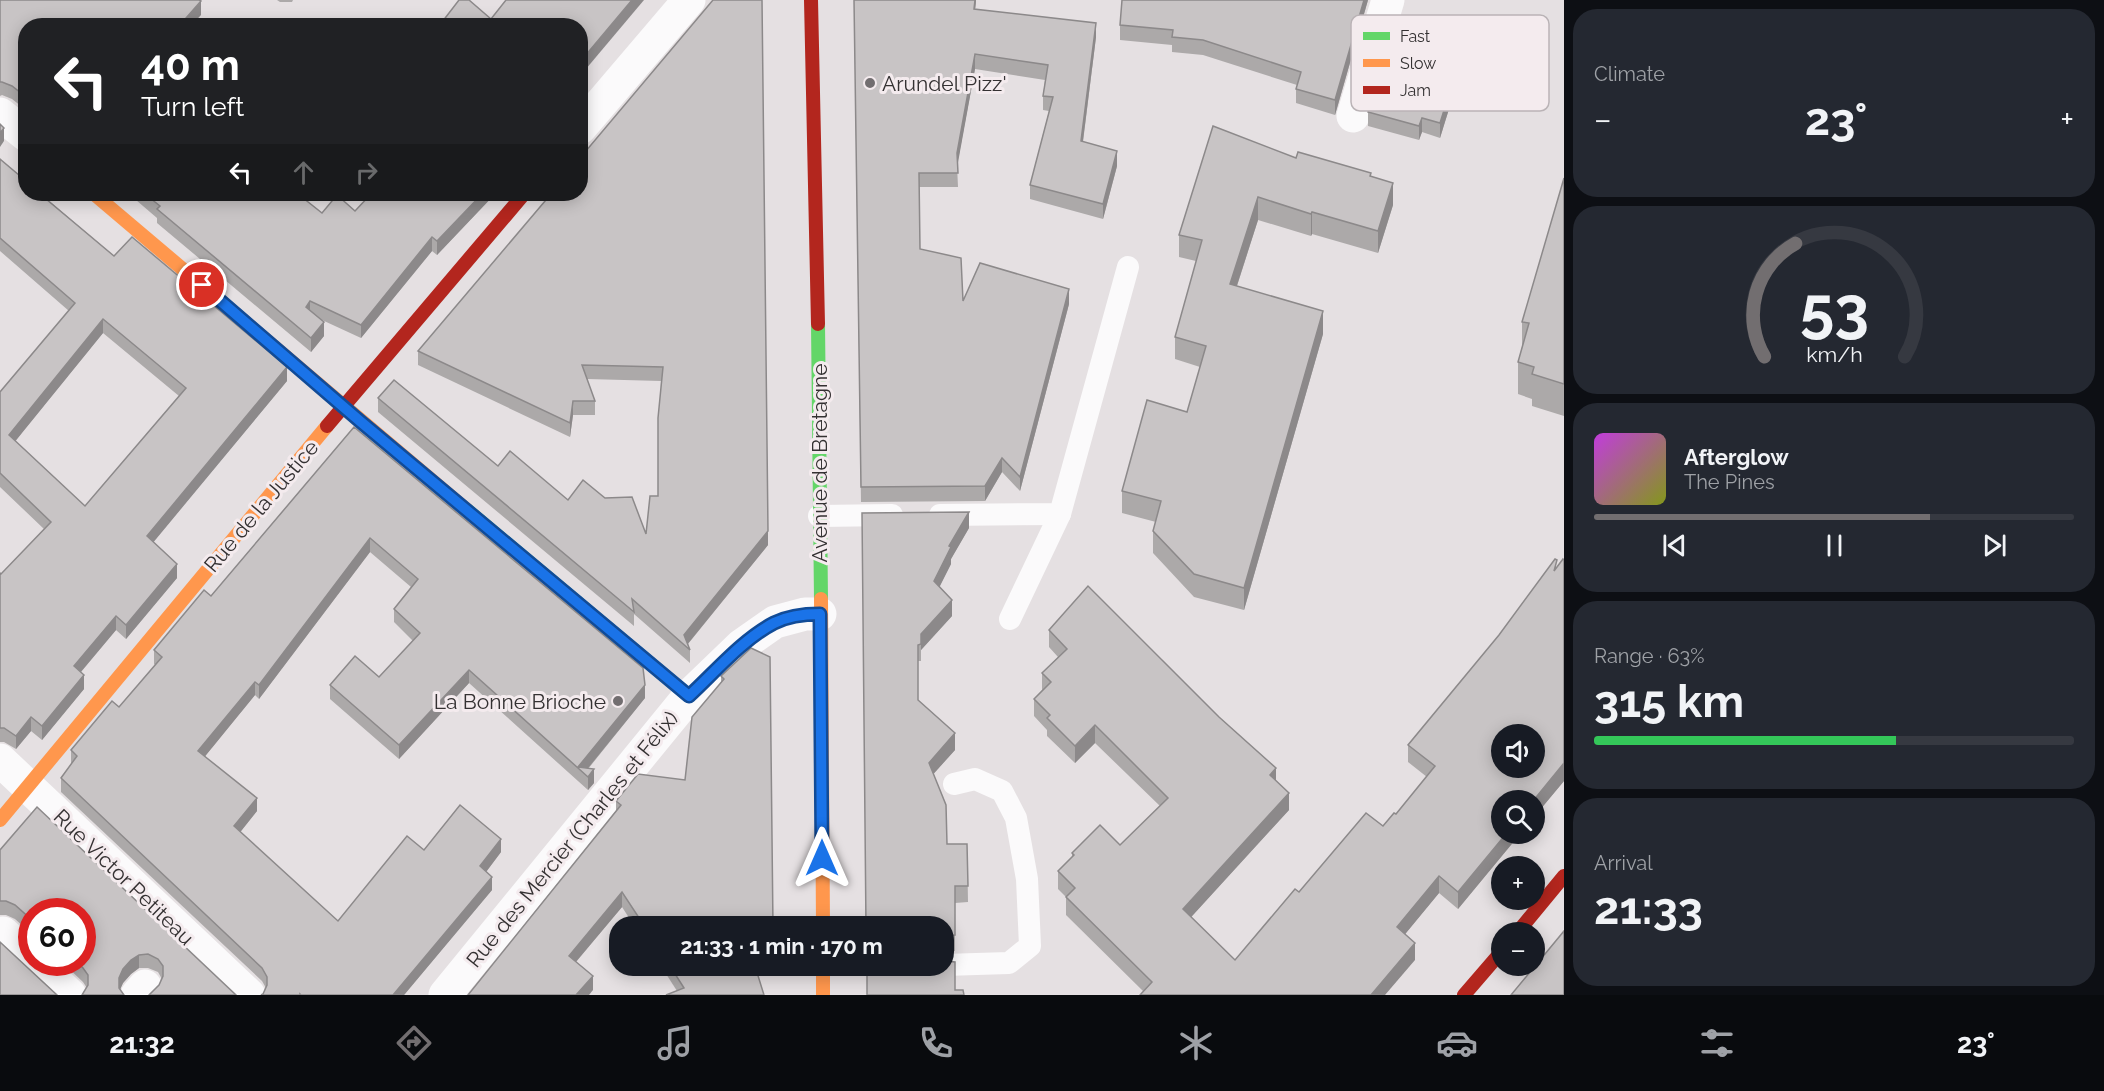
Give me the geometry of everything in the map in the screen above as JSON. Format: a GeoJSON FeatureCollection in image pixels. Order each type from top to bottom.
{"type":"FeatureCollection","features":[{"type":"Feature","properties":{"kind":"street"},"geometry":{"type":"LineString","coordinates":[[588,119],[689,0]]}},
{"type":"Feature","properties":{"kind":"street","name":"Avenue de Bretagne"},"geometry":{"type":"LineString","coordinates":[[811,0],[818,258],[823,916]]}},
{"type":"Feature","properties":{"kind":"street"},"geometry":{"type":"LineString","coordinates":[[1384,15],[1388,0]]}},
{"type":"Feature","properties":{"kind":"street"},"geometry":{"type":"LineString","coordinates":[[1353,117],[1355,111]]}},
{"type":"Feature","properties":{"kind":"street"},"geometry":{"type":"LineString","coordinates":[[0,114],[18,129]]}},
{"type":"Feature","properties":{"kind":"street"},"geometry":{"type":"LineString","coordinates":[[102,201],[689,696]]}},
{"type":"Feature","properties":{"kind":"street","name":"Rue de la Justice"},"geometry":{"type":"LineString","coordinates":[[0,820],[344,405],[518,201]]}},
{"type":"Feature","properties":{"kind":"street","name":"Rue des Mercier (Charles et Félix)"},"geometry":{"type":"LineString","coordinates":[[445,995],[689,696],[742,645],[775,622],[805,614],[820,614]]}},
{"type":"Feature","properties":{"kind":"street","name":"Rue Victor Petiteau"},"geometry":{"type":"LineString","coordinates":[[0,760],[28,786],[180,946],[249,995]]}},
{"type":"Feature","properties":{"kind":"street"},"geometry":{"type":"LineString","coordinates":[[1526,922],[1564,876]]}},
{"type":"Feature","properties":{"kind":"street"},"geometry":{"type":"LineString","coordinates":[[3,933],[18,946]]}},
{"type":"Feature","properties":{"kind":"street"},"geometry":{"type":"LineString","coordinates":[[1470,993],[1491,965]]}},
{"type":"Feature","properties":{"kind":"street"},"geometry":{"type":"LineString","coordinates":[[50,976],[70,995]]}},
{"type":"Feature","properties":{"kind":"street"},"geometry":{"type":"LineString","coordinates":[[823,976],[823,995]]}},
{"type":"Feature","properties":{"kind":"lane"},"geometry":{"type":"LineString","coordinates":[[1010,619],[1060,513],[1128,267]]}},
{"type":"Feature","properties":{"kind":"lane"},"geometry":{"type":"LineString","coordinates":[[819,516],[1060,513]]}},
{"type":"Feature","properties":{"kind":"lane"},"geometry":{"type":"LineString","coordinates":[[954,784],[975,779],[1002,791],[1016,818],[1026,879],[1030,946],[1009,963],[954,965]]}},
{"type":"Feature","properties":{"kind":"building"},"geometry":{"type":"Polygon","coordinates":[[[0,0],[201,1],[186,18],[18,18],[18,91],[0,82],[0,0]]]}},
{"type":"Feature","properties":{"kind":"building"},"geometry":{"type":"Polygon","coordinates":[[[459,0],[469,0],[490,18],[445,18],[459,0]]]}},
{"type":"Feature","properties":{"kind":"building"},"geometry":{"type":"Polygon","coordinates":[[[506,0],[632,0],[588,52],[588,18],[492,18],[506,0]]]}},
{"type":"Feature","properties":{"kind":"building"},"geometry":{"type":"Polygon","coordinates":[[[713,0],[762,0],[768,531],[684,635],[690,650],[632,599],[634,612],[378,398],[394,380],[498,466],[510,451],[568,500],[583,480],[605,498],[632,497],[646,534],[650,496],[658,496],[658,418],[663,367],[582,365],[595,401],[573,401],[570,423],[418,351],[545,201],[588,201],[588,148],[713,0]]]}},
{"type":"Feature","properties":{"kind":"building"},"geometry":{"type":"Polygon","coordinates":[[[854,0],[975,0],[974,9],[1096,23],[1081,141],[1117,151],[1103,204],[1030,185],[1053,97],[1043,96],[1048,65],[975,54],[957,153],[958,173],[919,173],[920,249],[961,258],[963,301],[980,263],[1069,289],[1020,477],[1002,458],[985,486],[861,487],[854,0]]]}},
{"type":"Feature","properties":{"kind":"building"},"geometry":{"type":"Polygon","coordinates":[[[1122,0],[1364,0],[1360,15],[1351,15],[1351,45],[1335,100],[1296,89],[1301,72],[1203,40],[1172,37],[1173,30],[1120,25],[1122,0]]]}},
{"type":"Feature","properties":{"kind":"building"},"geometry":{"type":"Polygon","coordinates":[[[1444,111],[1440,123],[1422,118],[1419,126],[1368,112],[1444,111]]]}},
{"type":"Feature","properties":{"kind":"building"},"geometry":{"type":"Polygon","coordinates":[[[1213,126],[1296,158],[1298,152],[1371,173],[1370,176],[1393,183],[1378,231],[1312,212],[1311,214],[1258,197],[1230,284],[1323,311],[1244,588],[1194,574],[1153,531],[1161,501],[1122,491],[1147,400],[1187,412],[1206,346],[1175,337],[1202,240],[1179,235],[1213,126]]]}},
{"type":"Feature","properties":{"kind":"building"},"geometry":{"type":"Polygon","coordinates":[[[0,159],[18,174],[18,201],[48,201],[114,256],[132,237],[287,367],[147,536],[177,564],[126,625],[116,616],[74,666],[84,675],[42,726],[31,717],[16,736],[0,728],[0,573],[51,522],[0,473],[0,392],[75,303],[0,238],[0,159]],[[103,319],[9,435],[85,506],[186,388],[103,319]]]}},
{"type":"Feature","properties":{"kind":"building"},"geometry":{"type":"Polygon","coordinates":[[[1564,178],[1564,384],[1532,374],[1534,367],[1518,362],[1529,323],[1522,322],[1564,178]]]}},
{"type":"Feature","properties":{"kind":"building"},"geometry":{"type":"Polygon","coordinates":[[[154,201],[307,201],[322,213],[332,201],[344,201],[355,211],[364,201],[475,201],[437,241],[432,237],[361,325],[310,301],[306,307],[324,322],[311,338],[157,209],[160,206],[154,201]]]}},
{"type":"Feature","properties":{"kind":"building"},"geometry":{"type":"Polygon","coordinates":[[[354,427],[643,668],[645,685],[578,767],[594,769],[588,777],[469,670],[399,745],[330,685],[355,656],[379,677],[420,633],[394,609],[418,579],[370,538],[259,685],[255,682],[198,751],[257,798],[234,826],[338,921],[407,836],[424,850],[460,805],[501,839],[480,866],[492,877],[393,995],[261,995],[267,985],[267,977],[262,968],[61,778],[77,756],[71,750],[112,701],[119,707],[162,657],[154,650],[204,590],[211,596],[354,427]]]}},
{"type":"Feature","properties":{"kind":"building"},"geometry":{"type":"Polygon","coordinates":[[[969,512],[949,546],[951,547],[934,581],[952,600],[921,634],[921,644],[918,645],[918,700],[955,733],[929,763],[946,805],[947,844],[967,844],[968,886],[955,886],[955,935],[954,916],[866,916],[862,513],[969,512]]]}},
{"type":"Feature","properties":{"kind":"building"},"geometry":{"type":"Polygon","coordinates":[[[1555,559],[1557,560],[1554,571],[1563,559],[1564,763],[1542,790],[1491,790],[1491,844],[1498,844],[1458,892],[1439,876],[1397,927],[1415,943],[1371,995],[1140,995],[1152,982],[1066,897],[1075,888],[1058,871],[1100,825],[1120,845],[1168,798],[1095,725],[1075,746],[1047,718],[1050,715],[1034,699],[1051,682],[1042,673],[1067,649],[1049,630],[1088,586],[1219,717],[1276,768],[1270,775],[1289,793],[1183,909],[1235,960],[1295,889],[1299,892],[1366,813],[1383,826],[1394,813],[1396,814],[1435,766],[1408,745],[1499,635],[1555,559]]]}},
{"type":"Feature","properties":{"kind":"building"},"geometry":{"type":"Polygon","coordinates":[[[751,648],[770,657],[773,916],[638,916],[622,892],[569,956],[593,976],[576,995],[468,995],[621,805],[616,801],[638,774],[685,780],[692,717],[724,679],[721,676],[751,648]]]}},
{"type":"Feature","properties":{"kind":"building"},"geometry":{"type":"Polygon","coordinates":[[[37,807],[236,995],[149,995],[159,985],[163,976],[163,966],[158,959],[148,954],[139,955],[123,969],[119,978],[119,988],[124,995],[82,995],[88,985],[88,976],[96,976],[96,898],[18,898],[18,908],[6,901],[0,901],[0,850],[37,807]]]}},
{"type":"Feature","properties":{"kind":"building"},"geometry":{"type":"Polygon","coordinates":[[[1564,931],[1564,995],[1511,995],[1527,976],[1545,976],[1545,954],[1564,931]]]}},
{"type":"Feature","properties":{"kind":"building"},"geometry":{"type":"Polygon","coordinates":[[[0,942],[18,959],[18,976],[37,976],[57,995],[0,995],[0,942]]]}},
{"type":"Feature","properties":{"kind":"building"},"geometry":{"type":"Polygon","coordinates":[[[954,962],[955,990],[963,990],[964,995],[867,995],[867,976],[954,976],[954,962]]]}},
{"type":"Feature","properties":{"kind":"building"},"geometry":{"type":"Polygon","coordinates":[[[676,976],[758,976],[764,995],[666,995],[684,988],[676,976]]]}},
{"type":"Feature","properties":{"kind":"traffic: fast"},"geometry":{"type":"LineString","coordinates":[[818,324],[821,599]]}},
{"type":"Feature","properties":{"kind":"traffic: fast"},"geometry":{"type":"LineString","coordinates":[[467,510],[689,696]]}},
{"type":"Feature","properties":{"kind":"traffic: slow"},"geometry":{"type":"LineString","coordinates":[[102,201],[467,510]]}},
{"type":"Feature","properties":{"kind":"traffic: slow"},"geometry":{"type":"LineString","coordinates":[[0,820],[327,426]]}},
{"type":"Feature","properties":{"kind":"traffic: slow"},"geometry":{"type":"LineString","coordinates":[[821,599],[823,916]]}},
{"type":"Feature","properties":{"kind":"traffic: slow"},"geometry":{"type":"LineString","coordinates":[[823,976],[823,995]]}},
{"type":"Feature","properties":{"kind":"traffic: jam"},"geometry":{"type":"LineString","coordinates":[[811,0],[818,324]]}},
{"type":"Feature","properties":{"kind":"traffic: jam"},"geometry":{"type":"LineString","coordinates":[[327,426],[518,201]]}},
{"type":"Feature","properties":{"kind":"traffic: jam"},"geometry":{"type":"LineString","coordinates":[[1526,922],[1564,876]]}},
{"type":"Feature","properties":{"kind":"traffic: jam"},"geometry":{"type":"LineString","coordinates":[[1464,995],[1491,964]]}},
{"type":"Feature","properties":{"kind":"place","name":"Arundel Pizz'"},"geometry":{"type":"Point","coordinates":[870,83]}},
{"type":"Feature","properties":{"kind":"place","name":"La Bonne Brioche"},"geometry":{"type":"Point","coordinates":[618,701]}},
{"type":"Feature","properties":{"kind":"route"},"geometry":{"type":"LineString","coordinates":[[202,285],[328,391],[361,422],[689,696],[742,645],[775,622],[805,614],[820,614],[822,858]]}}]}
